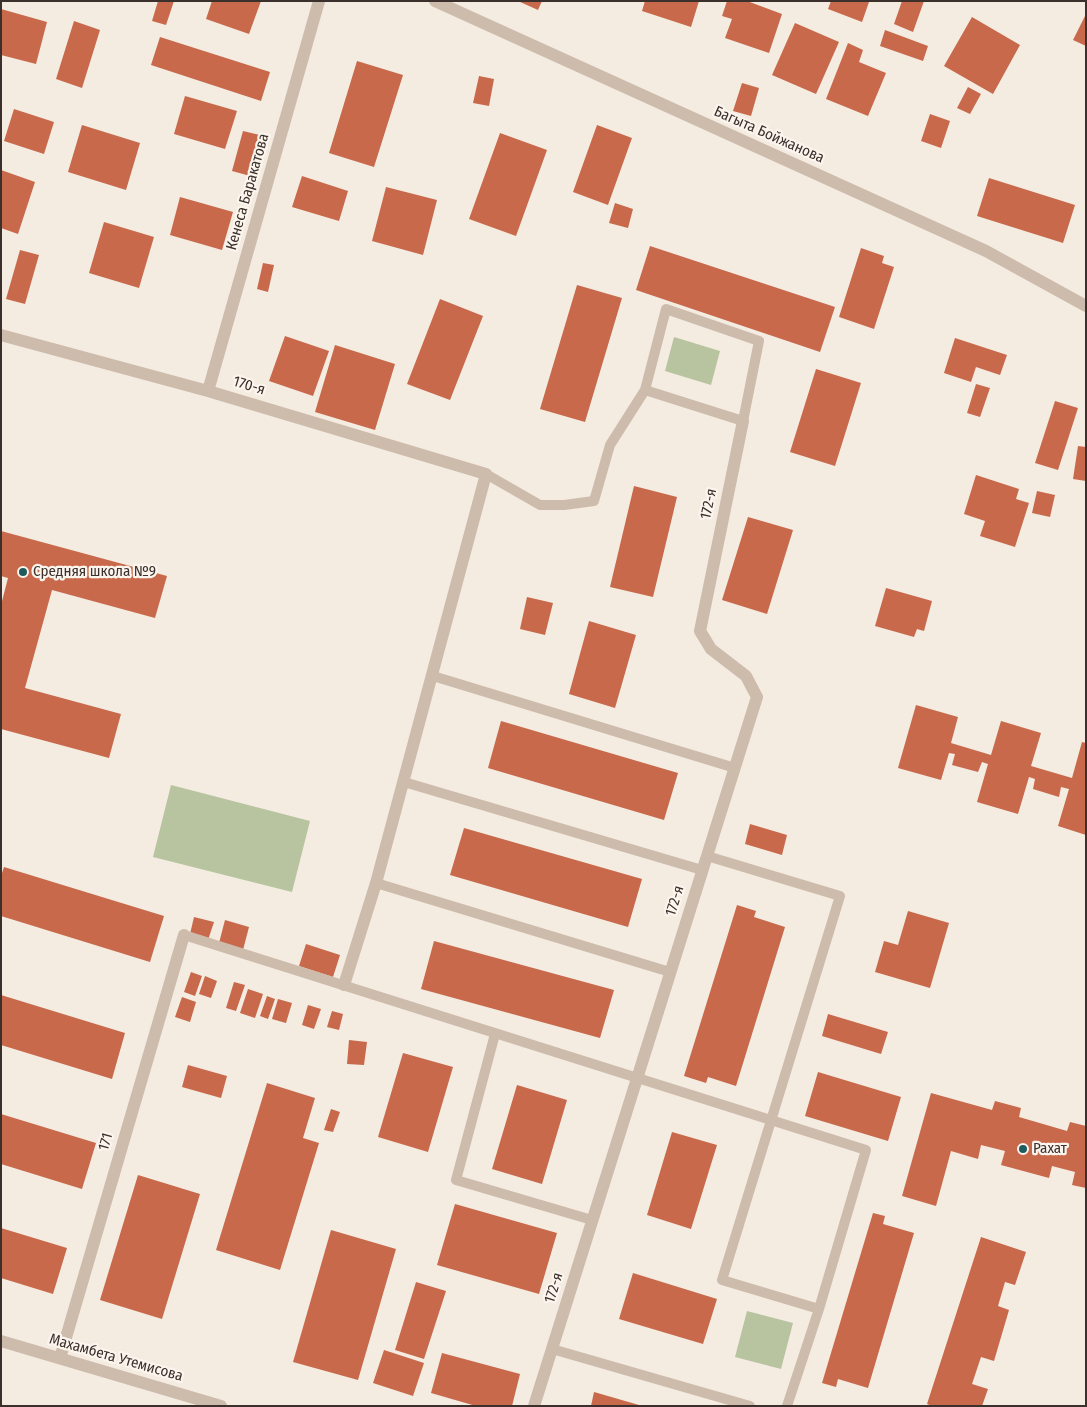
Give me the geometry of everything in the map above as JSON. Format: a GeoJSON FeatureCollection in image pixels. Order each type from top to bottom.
{"type":"FeatureCollection","features":[{"type":"Feature","properties":{"kind":"street","name":"Кенеса Баракатова"},"geometry":{"type":"LineString","coordinates":[[208,391],[319,1]]}},
{"type":"Feature","properties":{"kind":"street","name":"Багыта Бойжанова"},"geometry":{"type":"LineString","coordinates":[[434,1],[986,251],[1086,306]]}},
{"type":"Feature","properties":{"kind":"street","name":"170-я"},"geometry":{"type":"LineString","coordinates":[[1,335],[208,391],[486,474]]}},
{"type":"Feature","properties":{"kind":"street","name":"172-я"},"geometry":{"type":"LineString","coordinates":[[534,1406],[757,697],[746,676],[711,649],[700,631],[743,421]]}},
{"type":"Feature","properties":{"kind":"street"},"geometry":{"type":"LineString","coordinates":[[344,985],[376,883],[486,474]]}},
{"type":"Feature","properties":{"kind":"street","name":"171"},"geometry":{"type":"LineString","coordinates":[[60,1358],[184,935]]}},
{"type":"Feature","properties":{"kind":"street","name":"Махамбета Утемисова"},"geometry":{"type":"LineString","coordinates":[[1,1341],[217,1405]]}},
{"type":"Feature","properties":{"kind":"lane"},"geometry":{"type":"LineString","coordinates":[[486,474],[540,505],[564,505],[594,501],[610,445],[645,390],[666,309],[759,341],[743,421],[645,390]]}},
{"type":"Feature","properties":{"kind":"lane"},"geometry":{"type":"LineString","coordinates":[[433,676],[735,768]]}},
{"type":"Feature","properties":{"kind":"lane"},"geometry":{"type":"LineString","coordinates":[[404,782],[702,870]]}},
{"type":"Feature","properties":{"kind":"lane"},"geometry":{"type":"LineString","coordinates":[[707,856],[840,896],[722,1280],[819,1309]]}},
{"type":"Feature","properties":{"kind":"lane"},"geometry":{"type":"LineString","coordinates":[[376,883],[670,972]]}},
{"type":"Feature","properties":{"kind":"lane"},"geometry":{"type":"LineString","coordinates":[[184,935],[866,1150],[819,1309],[787,1406]]}},
{"type":"Feature","properties":{"kind":"lane"},"geometry":{"type":"LineString","coordinates":[[495,1034],[456,1180],[592,1220]]}},
{"type":"Feature","properties":{"kind":"lane"},"geometry":{"type":"LineString","coordinates":[[552,1349],[750,1406]]}},
{"type":"Feature","properties":{"kind":"green space"},"geometry":{"type":"Polygon","coordinates":[[[674,337],[720,351],[711,385],[665,371],[674,337]]]}},
{"type":"Feature","properties":{"kind":"green space"},"geometry":{"type":"Polygon","coordinates":[[[171,785],[310,821],[292,892],[153,857],[171,785]]]}},
{"type":"Feature","properties":{"kind":"green space"},"geometry":{"type":"Polygon","coordinates":[[[747,1311],[793,1323],[781,1369],[735,1357],[747,1311]]]}},
{"type":"Feature","properties":{"kind":"building"},"geometry":{"type":"Polygon","coordinates":[[[158,1],[174,1],[166,25],[152,21],[158,1]]]}},
{"type":"Feature","properties":{"kind":"building"},"geometry":{"type":"Polygon","coordinates":[[[212,1],[261,1],[249,34],[206,19],[212,1]]]}},
{"type":"Feature","properties":{"kind":"building"},"geometry":{"type":"Polygon","coordinates":[[[518,1],[542,1],[538,10],[518,1]]]}},
{"type":"Feature","properties":{"kind":"building"},"geometry":{"type":"Polygon","coordinates":[[[645,1],[699,1],[691,27],[642,11],[645,1]]]}},
{"type":"Feature","properties":{"kind":"building"},"geometry":{"type":"Polygon","coordinates":[[[727,1],[747,1],[782,14],[769,53],[725,38],[732,19],[722,16],[727,1]]]}},
{"type":"Feature","properties":{"kind":"building"},"geometry":{"type":"Polygon","coordinates":[[[831,1],[869,2],[862,22],[828,9],[831,1]]]}},
{"type":"Feature","properties":{"kind":"building"},"geometry":{"type":"Polygon","coordinates":[[[902,1],[924,1],[913,32],[894,24],[902,1]]]}},
{"type":"Feature","properties":{"kind":"building"},"geometry":{"type":"Polygon","coordinates":[[[1,9],[47,22],[36,64],[1,55],[1,9]]]}},
{"type":"Feature","properties":{"kind":"building"},"geometry":{"type":"Polygon","coordinates":[[[1086,14],[1086,46],[1073,40],[1086,14]]]}},
{"type":"Feature","properties":{"kind":"building"},"geometry":{"type":"Polygon","coordinates":[[[972,17],[1020,45],[993,94],[944,66],[972,17]]]}},
{"type":"Feature","properties":{"kind":"building"},"geometry":{"type":"Polygon","coordinates":[[[74,21],[100,30],[82,88],[56,79],[74,21]]]}},
{"type":"Feature","properties":{"kind":"building"},"geometry":{"type":"Polygon","coordinates":[[[795,23],[839,42],[816,94],[772,75],[795,23]]]}},
{"type":"Feature","properties":{"kind":"building"},"geometry":{"type":"Polygon","coordinates":[[[885,30],[928,46],[923,61],[880,46],[885,30]]]}},
{"type":"Feature","properties":{"kind":"building"},"geometry":{"type":"Polygon","coordinates":[[[160,37],[270,72],[261,101],[151,65],[160,37]]]}},
{"type":"Feature","properties":{"kind":"building"},"geometry":{"type":"Polygon","coordinates":[[[848,43],[863,50],[859,62],[886,73],[868,116],[826,99],[848,43]]]}},
{"type":"Feature","properties":{"kind":"building"},"geometry":{"type":"Polygon","coordinates":[[[357,61],[403,75],[374,167],[329,153],[357,61]]]}},
{"type":"Feature","properties":{"kind":"building"},"geometry":{"type":"Polygon","coordinates":[[[479,76],[494,79],[489,106],[473,103],[479,76]]]}},
{"type":"Feature","properties":{"kind":"building"},"geometry":{"type":"Polygon","coordinates":[[[742,83],[759,88],[751,116],[733,111],[742,83]]]}},
{"type":"Feature","properties":{"kind":"building"},"geometry":{"type":"Polygon","coordinates":[[[968,87],[981,94],[970,114],[957,108],[968,87]]]}},
{"type":"Feature","properties":{"kind":"building"},"geometry":{"type":"Polygon","coordinates":[[[185,96],[237,111],[225,149],[174,134],[185,96]]]}},
{"type":"Feature","properties":{"kind":"building"},"geometry":{"type":"Polygon","coordinates":[[[14,109],[54,122],[44,154],[4,141],[14,109]]]}},
{"type":"Feature","properties":{"kind":"building"},"geometry":{"type":"Polygon","coordinates":[[[930,114],[950,121],[941,148],[921,141],[930,114]]]}},
{"type":"Feature","properties":{"kind":"building"},"geometry":{"type":"Polygon","coordinates":[[[82,125],[140,143],[126,190],[68,172],[82,125]]]}},
{"type":"Feature","properties":{"kind":"building"},"geometry":{"type":"Polygon","coordinates":[[[597,125],[632,138],[608,205],[573,192],[597,125]]]}},
{"type":"Feature","properties":{"kind":"building"},"geometry":{"type":"Polygon","coordinates":[[[243,131],[264,136],[254,177],[232,171],[243,131]]]}},
{"type":"Feature","properties":{"kind":"building"},"geometry":{"type":"Polygon","coordinates":[[[500,133],[547,150],[516,236],[469,219],[500,133]]]}},
{"type":"Feature","properties":{"kind":"building"},"geometry":{"type":"Polygon","coordinates":[[[1,170],[35,182],[18,234],[1,228],[1,170]]]}},
{"type":"Feature","properties":{"kind":"building"},"geometry":{"type":"Polygon","coordinates":[[[302,176],[348,191],[339,221],[292,207],[302,176]]]}},
{"type":"Feature","properties":{"kind":"building"},"geometry":{"type":"Polygon","coordinates":[[[989,178],[1075,205],[1063,243],[977,216],[989,178]]]}},
{"type":"Feature","properties":{"kind":"building"},"geometry":{"type":"Polygon","coordinates":[[[386,187],[437,200],[423,255],[372,241],[386,187]]]}},
{"type":"Feature","properties":{"kind":"building"},"geometry":{"type":"Polygon","coordinates":[[[180,197],[233,212],[222,250],[170,235],[180,197]]]}},
{"type":"Feature","properties":{"kind":"building"},"geometry":{"type":"Polygon","coordinates":[[[615,203],[633,209],[628,228],[609,223],[615,203]]]}},
{"type":"Feature","properties":{"kind":"building"},"geometry":{"type":"Polygon","coordinates":[[[104,222],[154,237],[139,288],[89,273],[104,222]]]}},
{"type":"Feature","properties":{"kind":"building"},"geometry":{"type":"Polygon","coordinates":[[[650,246],[835,307],[820,352],[636,290],[650,246]]]}},
{"type":"Feature","properties":{"kind":"building"},"geometry":{"type":"Polygon","coordinates":[[[861,248],[884,256],[882,263],[894,267],[874,329],[839,317],[861,248]]]}},
{"type":"Feature","properties":{"kind":"building"},"geometry":{"type":"Polygon","coordinates":[[[20,250],[39,255],[25,304],[6,299],[20,250]]]}},
{"type":"Feature","properties":{"kind":"building"},"geometry":{"type":"Polygon","coordinates":[[[263,263],[274,265],[268,292],[257,289],[263,263]]]}},
{"type":"Feature","properties":{"kind":"building"},"geometry":{"type":"Polygon","coordinates":[[[577,285],[622,298],[585,422],[540,409],[577,285]]]}},
{"type":"Feature","properties":{"kind":"building"},"geometry":{"type":"Polygon","coordinates":[[[440,299],[483,316],[450,400],[407,384],[440,299]]]}},
{"type":"Feature","properties":{"kind":"building"},"geometry":{"type":"Polygon","coordinates":[[[285,336],[329,351],[313,396],[269,381],[285,336]]]}},
{"type":"Feature","properties":{"kind":"building"},"geometry":{"type":"Polygon","coordinates":[[[955,338],[1007,355],[1000,375],[976,367],[971,382],[944,373],[955,338]]]}},
{"type":"Feature","properties":{"kind":"building"},"geometry":{"type":"Polygon","coordinates":[[[335,345],[395,364],[375,430],[315,412],[335,345]]]}},
{"type":"Feature","properties":{"kind":"building"},"geometry":{"type":"Polygon","coordinates":[[[816,369],[861,383],[835,466],[790,452],[816,369]]]}},
{"type":"Feature","properties":{"kind":"building"},"geometry":{"type":"Polygon","coordinates":[[[976,384],[990,388],[980,417],[967,413],[976,384]]]}},
{"type":"Feature","properties":{"kind":"building"},"geometry":{"type":"Polygon","coordinates":[[[1055,401],[1078,408],[1058,470],[1035,463],[1055,401]]]}},
{"type":"Feature","properties":{"kind":"building"},"geometry":{"type":"Polygon","coordinates":[[[1078,446],[1086,447],[1086,481],[1073,479],[1078,446]]]}},
{"type":"Feature","properties":{"kind":"building"},"geometry":{"type":"Polygon","coordinates":[[[976,475],[1019,489],[1016,499],[1029,503],[1015,547],[980,536],[985,521],[964,514],[976,475]]]}},
{"type":"Feature","properties":{"kind":"building"},"geometry":{"type":"Polygon","coordinates":[[[634,486],[677,497],[653,597],[610,587],[634,486]]]}},
{"type":"Feature","properties":{"kind":"building"},"geometry":{"type":"Polygon","coordinates":[[[1037,491],[1055,495],[1050,517],[1032,513],[1037,491]]]}},
{"type":"Feature","properties":{"kind":"building"},"geometry":{"type":"Polygon","coordinates":[[[748,517],[793,530],[767,614],[722,600],[748,517]]]}},
{"type":"Feature","properties":{"kind":"building","name":"Средняя школа №9"},"geometry":{"type":"Polygon","coordinates":[[[1,531],[167,576],[155,618],[52,590],[25,688],[121,714],[109,758],[1,729],[1,605],[8,578],[1,576],[1,531]]]}},
{"type":"Feature","properties":{"kind":"building"},"geometry":{"type":"Polygon","coordinates":[[[886,588],[932,601],[924,631],[917,629],[914,637],[875,626],[886,588]]]}},
{"type":"Feature","properties":{"kind":"building"},"geometry":{"type":"Polygon","coordinates":[[[527,597],[553,603],[545,635],[520,629],[527,597]]]}},
{"type":"Feature","properties":{"kind":"building"},"geometry":{"type":"Polygon","coordinates":[[[589,621],[636,635],[615,708],[569,694],[589,621]]]}},
{"type":"Feature","properties":{"kind":"building"},"geometry":{"type":"Polygon","coordinates":[[[916,705],[958,717],[951,743],[991,755],[1001,721],[1041,733],[1031,766],[1072,778],[1082,742],[1086,743],[1086,835],[1058,826],[1069,789],[1061,787],[1059,797],[1033,789],[1035,779],[1029,777],[1018,814],[977,802],[988,764],[982,762],[978,772],[952,765],[955,754],[949,753],[941,780],[898,768],[916,705]]]}},
{"type":"Feature","properties":{"kind":"building"},"geometry":{"type":"Polygon","coordinates":[[[501,721],[678,773],[664,820],[488,768],[501,721]]]}},
{"type":"Feature","properties":{"kind":"building"},"geometry":{"type":"Polygon","coordinates":[[[750,824],[787,835],[782,855],[745,844],[750,824]]]}},
{"type":"Feature","properties":{"kind":"building"},"geometry":{"type":"Polygon","coordinates":[[[464,828],[642,879],[628,927],[450,875],[464,828]]]}},
{"type":"Feature","properties":{"kind":"building"},"geometry":{"type":"Polygon","coordinates":[[[4,867],[164,916],[150,962],[1,916],[1,876],[4,867]]]}},
{"type":"Feature","properties":{"kind":"building"},"geometry":{"type":"Polygon","coordinates":[[[737,905],[756,911],[754,917],[785,927],[736,1086],[708,1077],[706,1083],[684,1076],[737,905]]]}},
{"type":"Feature","properties":{"kind":"building"},"geometry":{"type":"Polygon","coordinates":[[[908,911],[949,923],[930,988],[875,972],[884,941],[898,945],[908,911]]]}},
{"type":"Feature","properties":{"kind":"building"},"geometry":{"type":"Polygon","coordinates":[[[194,917],[214,922],[208,940],[190,934],[194,917]]]}},
{"type":"Feature","properties":{"kind":"building"},"geometry":{"type":"Polygon","coordinates":[[[225,920],[249,927],[243,950],[219,943],[225,920]]]}},
{"type":"Feature","properties":{"kind":"building"},"geometry":{"type":"Polygon","coordinates":[[[434,941],[614,990],[600,1038],[421,989],[434,941]]]}},
{"type":"Feature","properties":{"kind":"building"},"geometry":{"type":"Polygon","coordinates":[[[306,944],[340,955],[333,977],[299,966],[306,944]]]}},
{"type":"Feature","properties":{"kind":"building"},"geometry":{"type":"Polygon","coordinates":[[[191,972],[202,976],[195,996],[184,992],[191,972]]]}},
{"type":"Feature","properties":{"kind":"building"},"geometry":{"type":"Polygon","coordinates":[[[205,976],[217,981],[211,998],[199,994],[205,976]]]}},
{"type":"Feature","properties":{"kind":"building"},"geometry":{"type":"Polygon","coordinates":[[[234,982],[245,985],[236,1011],[226,1008],[234,982]]]}},
{"type":"Feature","properties":{"kind":"building"},"geometry":{"type":"Polygon","coordinates":[[[248,989],[263,994],[255,1018],[240,1013],[248,989]]]}},
{"type":"Feature","properties":{"kind":"building"},"geometry":{"type":"Polygon","coordinates":[[[1,995],[125,1033],[112,1079],[1,1045],[1,995]]]}},
{"type":"Feature","properties":{"kind":"building"},"geometry":{"type":"Polygon","coordinates":[[[267,996],[275,999],[268,1019],[260,1016],[267,996]]]}},
{"type":"Feature","properties":{"kind":"building"},"geometry":{"type":"Polygon","coordinates":[[[182,997],[196,1002],[190,1022],[175,1017],[182,997]]]}},
{"type":"Feature","properties":{"kind":"building"},"geometry":{"type":"Polygon","coordinates":[[[278,999],[292,1003],[286,1023],[272,1019],[278,999]]]}},
{"type":"Feature","properties":{"kind":"building"},"geometry":{"type":"Polygon","coordinates":[[[308,1005],[321,1009],[314,1029],[302,1025],[308,1005]]]}},
{"type":"Feature","properties":{"kind":"building"},"geometry":{"type":"Polygon","coordinates":[[[332,1011],[343,1014],[339,1030],[327,1027],[332,1011]]]}},
{"type":"Feature","properties":{"kind":"building"},"geometry":{"type":"Polygon","coordinates":[[[828,1014],[888,1032],[881,1054],[822,1036],[828,1014]]]}},
{"type":"Feature","properties":{"kind":"building"},"geometry":{"type":"Polygon","coordinates":[[[349,1040],[367,1042],[364,1065],[347,1064],[349,1040]]]}},
{"type":"Feature","properties":{"kind":"building"},"geometry":{"type":"Polygon","coordinates":[[[403,1053],[453,1067],[428,1152],[378,1137],[403,1053]]]}},
{"type":"Feature","properties":{"kind":"building"},"geometry":{"type":"Polygon","coordinates":[[[188,1065],[227,1076],[221,1098],[182,1087],[188,1065]]]}},
{"type":"Feature","properties":{"kind":"building"},"geometry":{"type":"Polygon","coordinates":[[[818,1072],[901,1097],[888,1141],[805,1116],[818,1072]]]}},
{"type":"Feature","properties":{"kind":"building"},"geometry":{"type":"Polygon","coordinates":[[[267,1083],[315,1098],[303,1138],[319,1143],[280,1270],[216,1250],[267,1083]]]}},
{"type":"Feature","properties":{"kind":"building"},"geometry":{"type":"Polygon","coordinates":[[[517,1085],[567,1100],[542,1184],[492,1169],[517,1085]]]}},
{"type":"Feature","properties":{"kind":"building"},"geometry":{"type":"Polygon","coordinates":[[[931,1093],[992,1110],[995,1101],[1021,1108],[1019,1117],[1067,1131],[1070,1122],[1086,1126],[1086,1188],[1072,1185],[1075,1172],[1052,1166],[1049,1178],[1001,1165],[1005,1151],[981,1145],[978,1159],[951,1151],[936,1206],[902,1196],[931,1093]]]}},
{"type":"Feature","properties":{"kind":"building"},"geometry":{"type":"Polygon","coordinates":[[[331,1109],[340,1112],[333,1132],[324,1130],[331,1109]]]}},
{"type":"Feature","properties":{"kind":"building"},"geometry":{"type":"Polygon","coordinates":[[[1,1114],[96,1143],[82,1189],[1,1164],[1,1114]]]}},
{"type":"Feature","properties":{"kind":"building"},"geometry":{"type":"Polygon","coordinates":[[[672,1132],[717,1145],[691,1229],[647,1215],[672,1132]]]}},
{"type":"Feature","properties":{"kind":"building"},"geometry":{"type":"Polygon","coordinates":[[[138,1175],[200,1194],[162,1319],[100,1300],[138,1175]]]}},
{"type":"Feature","properties":{"kind":"building"},"geometry":{"type":"Polygon","coordinates":[[[455,1204],[557,1233],[539,1294],[437,1265],[455,1204]]]}},
{"type":"Feature","properties":{"kind":"building"},"geometry":{"type":"Polygon","coordinates":[[[873,1213],[885,1216],[883,1224],[914,1233],[868,1388],[838,1379],[836,1387],[822,1383],[873,1213]]]}},
{"type":"Feature","properties":{"kind":"building"},"geometry":{"type":"Polygon","coordinates":[[[1,1228],[67,1248],[53,1294],[1,1278],[1,1228]]]}},
{"type":"Feature","properties":{"kind":"building"},"geometry":{"type":"Polygon","coordinates":[[[331,1230],[396,1249],[358,1380],[293,1362],[331,1230]]]}},
{"type":"Feature","properties":{"kind":"building"},"geometry":{"type":"Polygon","coordinates":[[[981,1237],[1026,1252],[1015,1285],[1005,1282],[998,1306],[1009,1310],[994,1361],[981,1357],[972,1384],[988,1389],[982,1406],[932,1406],[927,1404],[981,1237]]]}},
{"type":"Feature","properties":{"kind":"building"},"geometry":{"type":"Polygon","coordinates":[[[633,1273],[717,1299],[703,1344],[619,1319],[633,1273]]]}},
{"type":"Feature","properties":{"kind":"building"},"geometry":{"type":"Polygon","coordinates":[[[416,1282],[446,1291],[424,1359],[395,1350],[416,1282]]]}},
{"type":"Feature","properties":{"kind":"building"},"geometry":{"type":"Polygon","coordinates":[[[384,1350],[424,1363],[413,1396],[373,1383],[384,1350]]]}},
{"type":"Feature","properties":{"kind":"building"},"geometry":{"type":"Polygon","coordinates":[[[442,1353],[520,1374],[512,1406],[476,1406],[431,1393],[442,1353]]]}},
{"type":"Feature","properties":{"kind":"building"},"geometry":{"type":"Polygon","coordinates":[[[594,1392],[639,1405],[639,1406],[591,1406],[594,1392]]]}},
{"type":"Feature","properties":{"kind":"place","name":"Средняя школа №9"},"geometry":{"type":"Point","coordinates":[23,572]}},
{"type":"Feature","properties":{"kind":"place","name":"Рахат"},"geometry":{"type":"Point","coordinates":[1023,1149]}}]}
